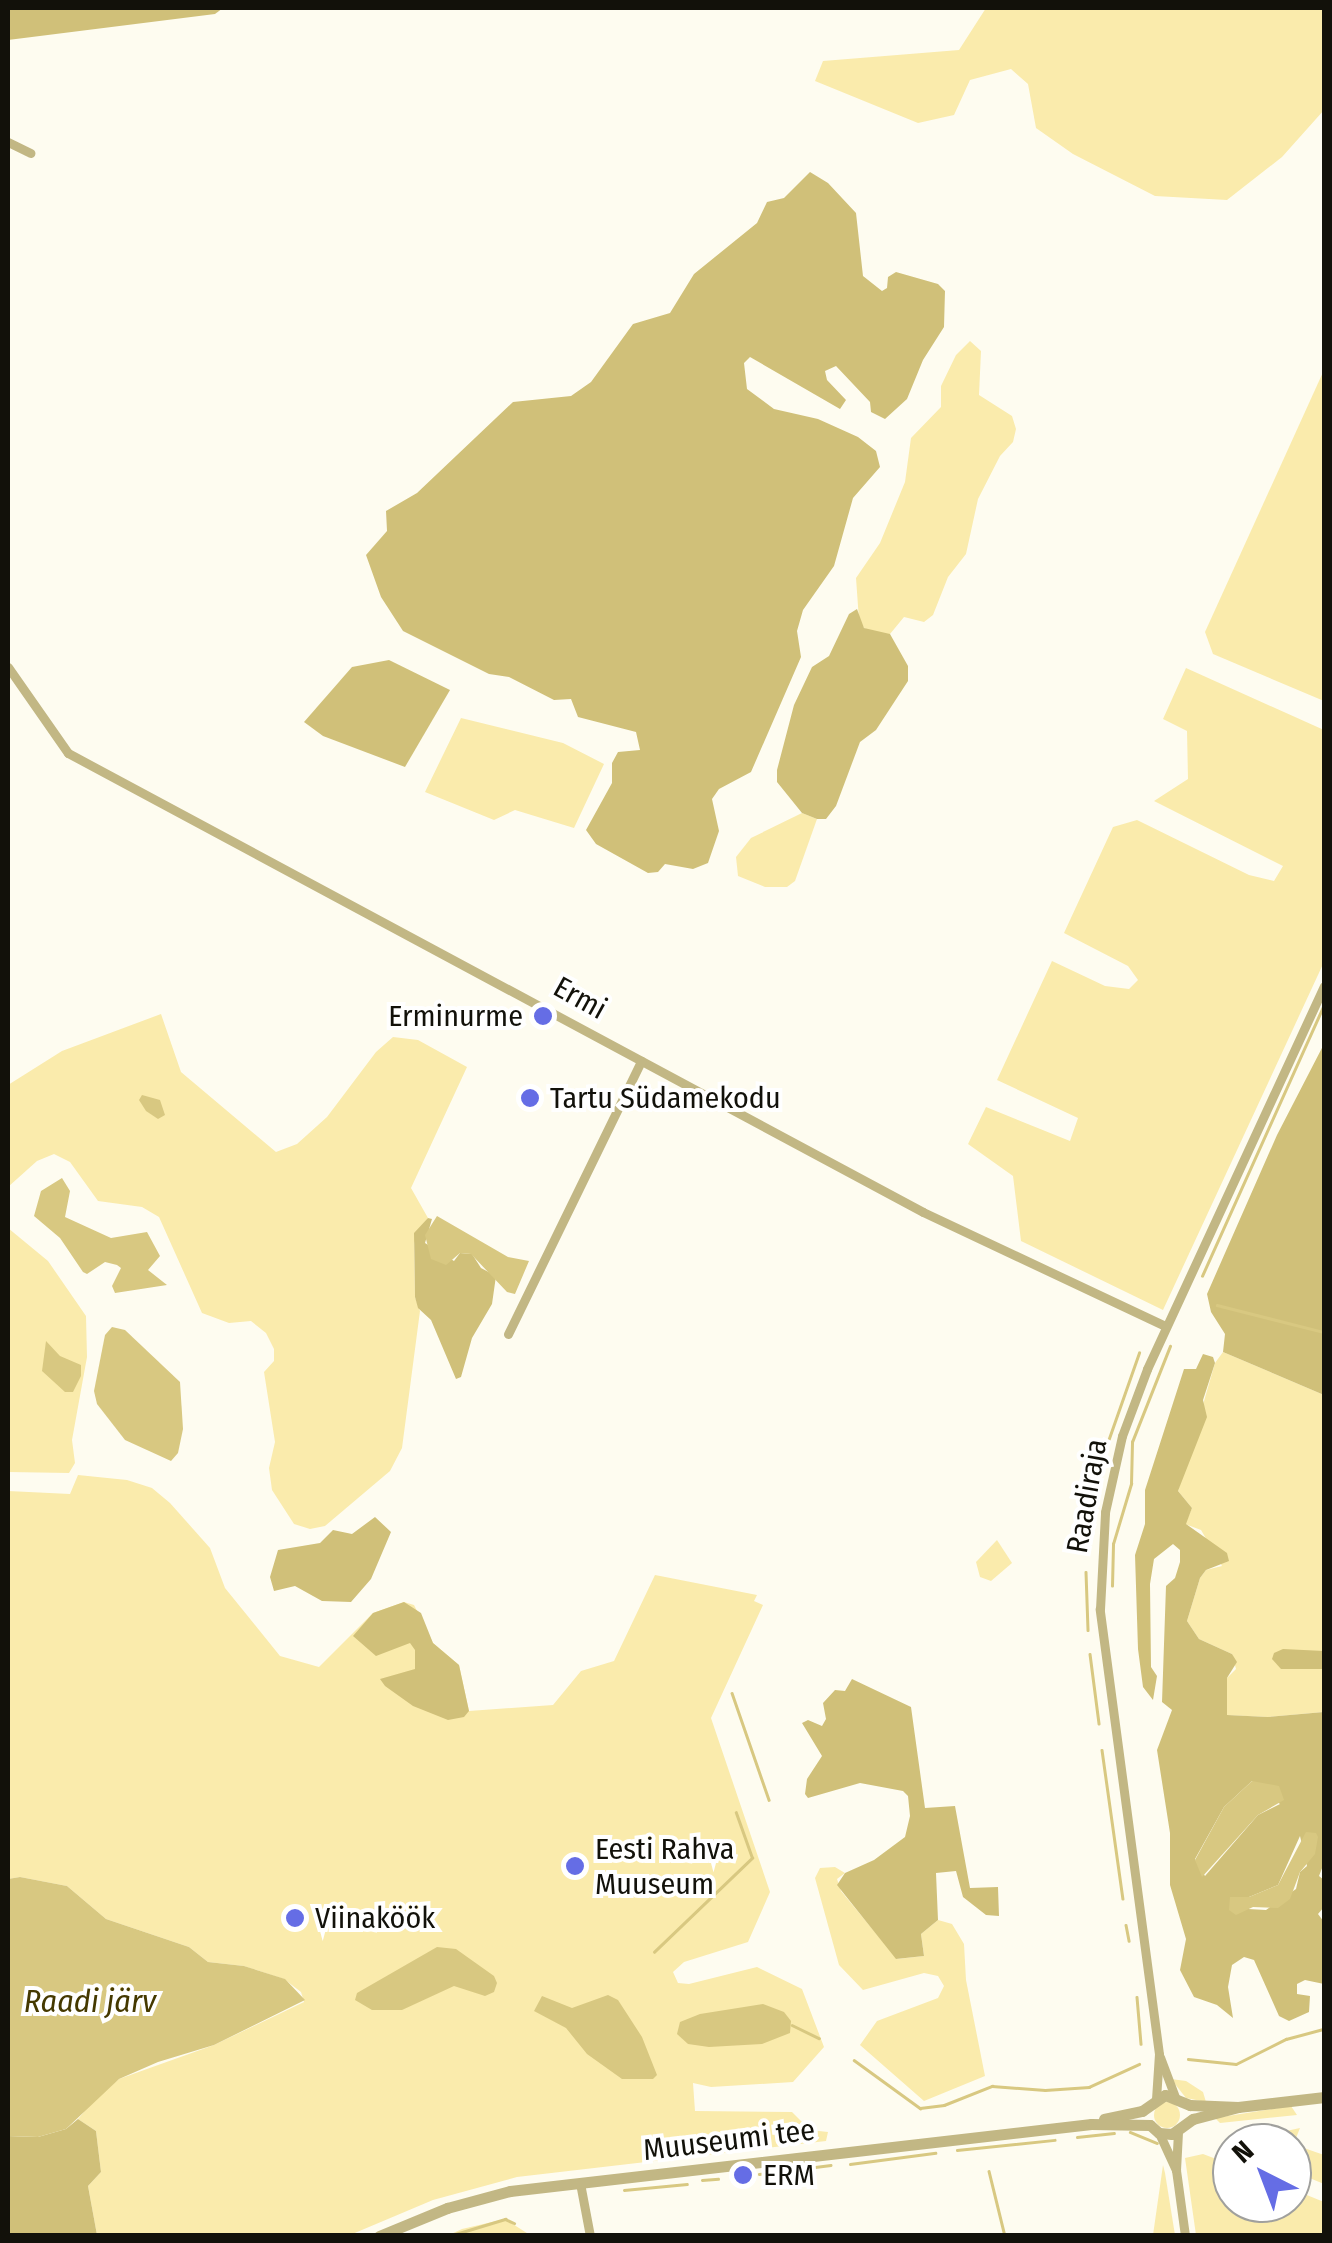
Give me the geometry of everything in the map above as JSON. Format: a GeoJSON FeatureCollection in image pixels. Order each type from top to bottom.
{"type":"FeatureCollection","features":[{"type":"Feature","properties":{"kind":"street"},"geometry":{"type":"LineString","coordinates":[[8,142],[31,153]]}},
{"type":"Feature","properties":{"kind":"street","name":"Ermi"},"geometry":{"type":"LineString","coordinates":[[8,667],[68,753],[923,1212],[1166,1326]]}},
{"type":"Feature","properties":{"kind":"street","name":"Raadiraja"},"geometry":{"type":"LineString","coordinates":[[1153,2103],[1159,2054],[1105,1658],[1100,1572],[1105,1512],[1131,1407],[1324,986]]}},
{"type":"Feature","properties":{"kind":"street"},"geometry":{"type":"LineString","coordinates":[[508,1334],[641,1061]]}},
{"type":"Feature","properties":{"kind":"street","name":"Raadiraja"},"geometry":{"type":"LineString","coordinates":[[1159,2054],[1179,2100]]}},
{"type":"Feature","properties":{"kind":"street","name":"Muuseumi tee"},"geometry":{"type":"LineString","coordinates":[[379,2236],[482,2197],[1091,2124],[1181,2128],[1238,2107],[1324,2096]]}},
{"type":"Feature","properties":{"kind":"street"},"geometry":{"type":"LineString","coordinates":[[1179,2100],[1181,2128],[1176,2170],[1185,2236]]}},
{"type":"Feature","properties":{"kind":"street","name":"Muuseumi tee"},"geometry":{"type":"LineString","coordinates":[[1091,2124],[1153,2103],[1179,2100],[1238,2107]]}},
{"type":"Feature","properties":{"kind":"street"},"geometry":{"type":"LineString","coordinates":[[1153,2103],[1155,2129],[1176,2170]]}},
{"type":"Feature","properties":{"kind":"street"},"geometry":{"type":"LineString","coordinates":[[580,2183],[590,2236]]}},
{"type":"Feature","properties":{"kind":"shaded area"},"geometry":{"type":"Polygon","coordinates":[[[8,8],[223,8],[215,14],[8,40],[8,8]]]}},
{"type":"Feature","properties":{"kind":"shaded area"},"geometry":{"type":"Polygon","coordinates":[[[986,8],[1324,8],[1324,110],[1282,157],[1227,200],[1155,196],[1073,154],[1036,128],[1028,84],[1011,69],[970,80],[954,115],[918,123],[815,81],[823,61],[959,50],[986,8]]]}},
{"type":"Feature","properties":{"kind":"shaded area"},"geometry":{"type":"Polygon","coordinates":[[[810,172],[828,183],[856,213],[863,276],[882,291],[887,288],[888,277],[896,272],[938,284],[945,291],[944,327],[923,360],[907,399],[885,419],[871,412],[870,402],[836,366],[825,371],[827,380],[846,400],[840,409],[750,357],[744,363],[747,389],[774,409],[818,419],[858,437],[876,451],[880,467],[853,498],[834,566],[803,610],[797,631],[801,657],[751,772],[719,789],[712,799],[719,831],[708,863],[693,869],[665,864],[658,872],[648,873],[596,844],[586,830],[612,783],[612,763],[618,752],[640,750],[636,732],[578,717],[571,699],[554,700],[509,677],[489,674],[403,631],[381,597],[366,555],[387,531],[386,511],[417,493],[513,402],[571,396],[591,382],[633,324],[670,313],[694,274],[757,223],[767,202],[784,198],[810,172]]]}},
{"type":"Feature","properties":{"kind":"shaded area"},"geometry":{"type":"Polygon","coordinates":[[[970,341],[981,351],[979,395],[1012,416],[1016,429],[1013,442],[1000,456],[978,499],[966,554],[948,577],[933,615],[924,622],[904,617],[890,634],[879,635],[864,628],[859,620],[856,578],[880,543],[905,482],[911,438],[941,407],[941,386],[956,355],[970,341]]]}},
{"type":"Feature","properties":{"kind":"shaded area"},"geometry":{"type":"Polygon","coordinates":[[[1324,370],[1324,701],[1213,654],[1205,632],[1324,370]]]}},
{"type":"Feature","properties":{"kind":"shaded area"},"geometry":{"type":"Polygon","coordinates":[[[857,609],[864,628],[890,634],[908,666],[908,681],[876,730],[860,742],[836,806],[826,819],[817,819],[802,813],[777,782],[777,770],[794,705],[812,667],[829,656],[849,614],[857,609]]]}},
{"type":"Feature","properties":{"kind":"shaded area"},"geometry":{"type":"Polygon","coordinates":[[[389,660],[450,690],[405,767],[323,736],[304,722],[352,667],[389,660]]]}},
{"type":"Feature","properties":{"kind":"shaded area"},"geometry":{"type":"Polygon","coordinates":[[[1186,668],[1324,730],[1324,962],[1163,1310],[1021,1241],[1013,1176],[968,1144],[986,1107],[1070,1141],[1078,1118],[997,1080],[1052,961],[1105,986],[1129,989],[1138,980],[1128,966],[1064,933],[1113,827],[1137,820],[1249,875],[1274,881],[1283,866],[1154,801],[1188,779],[1187,731],[1163,719],[1186,668]]]}},
{"type":"Feature","properties":{"kind":"shaded area"},"geometry":{"type":"Polygon","coordinates":[[[461,718],[563,743],[604,764],[574,828],[515,810],[494,820],[425,792],[461,718]]]}},
{"type":"Feature","properties":{"kind":"shaded area"},"geometry":{"type":"Polygon","coordinates":[[[802,813],[817,819],[795,881],[787,887],[765,887],[738,876],[736,857],[751,838],[802,813]]]}},
{"type":"Feature","properties":{"kind":"shaded area"},"geometry":{"type":"Polygon","coordinates":[[[161,1014],[181,1072],[276,1152],[297,1144],[327,1117],[376,1052],[393,1037],[418,1040],[467,1067],[411,1188],[428,1218],[414,1243],[415,1297],[420,1311],[402,1448],[390,1471],[325,1526],[310,1529],[294,1524],[272,1490],[269,1468],[275,1442],[264,1372],[274,1361],[274,1349],[266,1333],[251,1321],[229,1323],[202,1313],[159,1217],[142,1207],[98,1201],[70,1162],[54,1154],[37,1161],[8,1187],[8,1085],[62,1051],[161,1014]]]}},
{"type":"Feature","properties":{"kind":"shaded area"},"geometry":{"type":"Polygon","coordinates":[[[1324,1044],[1324,1395],[1223,1352],[1225,1334],[1211,1312],[1207,1294],[1277,1135],[1324,1044]]]}},
{"type":"Feature","properties":{"kind":"shaded area"},"geometry":{"type":"Polygon","coordinates":[[[428,1218],[432,1219],[425,1243],[454,1261],[460,1253],[472,1254],[481,1268],[496,1276],[492,1304],[472,1338],[461,1377],[456,1379],[431,1320],[418,1308],[415,1297],[414,1233],[428,1218]]]}},
{"type":"Feature","properties":{"kind":"shaded area"},"geometry":{"type":"Polygon","coordinates":[[[8,1228],[48,1261],[86,1316],[87,1357],[72,1440],[75,1463],[69,1473],[8,1472],[8,1228]]]}},
{"type":"Feature","properties":{"kind":"shaded area"},"geometry":{"type":"Polygon","coordinates":[[[1223,1352],[1324,1395],[1324,1651],[1281,1669],[1324,1669],[1324,1712],[1268,1717],[1226,1715],[1227,1678],[1236,1669],[1232,1654],[1199,1639],[1187,1621],[1200,1578],[1206,1570],[1222,1566],[1201,1530],[1185,1524],[1192,1508],[1178,1491],[1215,1363],[1223,1352]]]}},
{"type":"Feature","properties":{"kind":"shaded area"},"geometry":{"type":"Polygon","coordinates":[[[1203,1354],[1213,1357],[1215,1363],[1203,1400],[1207,1417],[1178,1491],[1192,1508],[1186,1524],[1227,1553],[1229,1561],[1206,1570],[1200,1578],[1187,1621],[1199,1639],[1232,1654],[1237,1662],[1227,1678],[1227,1715],[1268,1717],[1324,1712],[1324,1863],[1319,1876],[1324,1880],[1324,1907],[1318,1914],[1324,1922],[1324,1984],[1305,1980],[1297,1984],[1297,1994],[1310,1996],[1309,2012],[1289,2021],[1279,2016],[1254,1960],[1244,1957],[1232,1965],[1228,1987],[1233,2018],[1217,2005],[1194,1997],[1180,1970],[1186,1939],[1170,1885],[1170,1833],[1157,1750],[1172,1710],[1162,1702],[1166,1586],[1175,1578],[1180,1550],[1173,1544],[1154,1559],[1150,1584],[1151,1667],[1157,1676],[1153,1700],[1143,1687],[1138,1649],[1135,1555],[1145,1524],[1145,1490],[1184,1369],[1196,1369],[1203,1354]],[[1252,1781],[1224,1807],[1195,1859],[1205,1876],[1258,1815],[1280,1804],[1252,1781]],[[1300,1836],[1278,1885],[1249,1897],[1230,1897],[1248,1909],[1266,1910],[1296,1889],[1300,1872],[1307,1866],[1300,1836]]]}},
{"type":"Feature","properties":{"kind":"shaded area"},"geometry":{"type":"Polygon","coordinates":[[[78,1475],[127,1480],[152,1488],[170,1503],[210,1548],[225,1588],[280,1656],[319,1667],[373,1613],[404,1602],[414,1605],[433,1643],[459,1665],[469,1711],[553,1705],[581,1671],[614,1661],[655,1575],[757,1595],[754,1601],[763,1605],[711,1718],[770,1892],[748,1942],[684,1962],[673,1972],[678,1983],[689,1984],[757,1967],[802,1989],[824,2047],[793,2082],[711,2087],[693,2083],[695,2111],[792,2112],[810,2130],[828,2132],[826,2141],[517,2177],[433,2200],[350,2235],[97,2235],[88,2186],[101,2172],[96,2131],[78,2119],[94,2100],[119,2079],[214,2045],[304,2002],[301,1992],[284,1979],[244,1966],[208,1962],[189,1947],[106,1919],[67,1886],[20,1877],[8,1879],[8,1491],[70,1494],[78,1475]]]}},
{"type":"Feature","properties":{"kind":"shaded area"},"geometry":{"type":"Polygon","coordinates":[[[375,1517],[391,1532],[371,1579],[351,1602],[322,1601],[295,1586],[274,1591],[270,1577],[278,1550],[320,1543],[333,1530],[352,1534],[375,1517]]]}},
{"type":"Feature","properties":{"kind":"shaded area"},"geometry":{"type":"Polygon","coordinates":[[[997,1540],[1012,1563],[991,1581],[980,1577],[976,1562],[997,1540]]]}},
{"type":"Feature","properties":{"kind":"shaded area"},"geometry":{"type":"Polygon","coordinates":[[[404,1602],[421,1613],[433,1643],[459,1665],[469,1711],[464,1717],[448,1720],[413,1706],[385,1686],[380,1679],[415,1669],[415,1650],[410,1643],[376,1656],[353,1636],[373,1613],[404,1602]]]}},
{"type":"Feature","properties":{"kind":"shaded area"},"geometry":{"type":"Polygon","coordinates":[[[1283,1649],[1324,1651],[1324,1669],[1281,1669],[1272,1659],[1274,1653],[1283,1649]]]}},
{"type":"Feature","properties":{"kind":"shaded area"},"geometry":{"type":"Polygon","coordinates":[[[852,1679],[911,1707],[925,1808],[955,1806],[970,1888],[998,1887],[999,1916],[986,1915],[963,1897],[956,1871],[936,1873],[938,1920],[921,1934],[924,1956],[896,1959],[837,1885],[845,1873],[874,1860],[905,1837],[910,1816],[908,1796],[903,1791],[860,1783],[808,1798],[805,1794],[807,1779],[822,1756],[802,1723],[808,1720],[822,1726],[826,1719],[823,1703],[835,1690],[845,1691],[852,1679]]]}},
{"type":"Feature","properties":{"kind":"shaded area"},"geometry":{"type":"Polygon","coordinates":[[[835,1867],[845,1873],[837,1879],[841,1891],[897,1959],[924,1956],[921,1934],[938,1920],[952,1924],[964,1944],[966,1980],[985,2076],[924,2101],[860,2045],[877,2021],[938,1998],[944,1986],[938,1976],[924,1973],[863,1990],[839,1965],[815,1878],[820,1868],[835,1867]]]}},
{"type":"Feature","properties":{"kind":"shaded area"},"geometry":{"type":"Polygon","coordinates":[[[1171,2079],[1186,2081],[1203,2092],[1206,2102],[1186,2098],[1171,2079]]]}},
{"type":"Feature","properties":{"kind":"shaded area"},"geometry":{"type":"Polygon","coordinates":[[[1167,2102],[1176,2106],[1180,2115],[1176,2124],[1167,2128],[1158,2124],[1154,2115],[1158,2106],[1167,2102]]]}},
{"type":"Feature","properties":{"kind":"shaded area"},"geometry":{"type":"Polygon","coordinates":[[[1291,2106],[1297,2115],[1220,2123],[1215,2118],[1291,2106]]]}},
{"type":"Feature","properties":{"kind":"shaded area"},"geometry":{"type":"Polygon","coordinates":[[[78,2119],[96,2131],[101,2172],[88,2186],[97,2235],[8,2235],[8,2136],[38,2137],[66,2129],[78,2119]]]}},
{"type":"Feature","properties":{"kind":"shaded area"},"geometry":{"type":"Polygon","coordinates":[[[1312,2151],[1324,2155],[1324,2184],[1312,2179],[1312,2151]]]}},
{"type":"Feature","properties":{"kind":"shaded area"},"geometry":{"type":"Polygon","coordinates":[[[1203,2154],[1212,2157],[1212,2223],[1312,2223],[1312,2197],[1324,2202],[1324,2235],[1196,2235],[1185,2158],[1203,2154]]]}},
{"type":"Feature","properties":{"kind":"shaded area"},"geometry":{"type":"Polygon","coordinates":[[[1163,2165],[1165,2173],[1175,2235],[1153,2235],[1163,2165]]]}},
{"type":"Feature","properties":{"kind":"shaded area"},"geometry":{"type":"Polygon","coordinates":[[[505,2219],[530,2235],[449,2235],[462,2229],[505,2219]]]}},
{"type":"Feature","properties":{"kind":"water"},"geometry":{"type":"Polygon","coordinates":[[[142,1095],[160,1100],[165,1115],[158,1119],[146,1111],[139,1100],[142,1095]]]}},
{"type":"Feature","properties":{"kind":"water"},"geometry":{"type":"Polygon","coordinates":[[[62,1178],[70,1191],[65,1217],[111,1238],[147,1232],[160,1256],[148,1270],[167,1285],[115,1293],[112,1286],[121,1268],[117,1265],[105,1262],[87,1274],[83,1272],[60,1238],[34,1216],[41,1191],[62,1178]]]}},
{"type":"Feature","properties":{"kind":"water"},"geometry":{"type":"Polygon","coordinates":[[[437,1216],[508,1257],[529,1261],[515,1294],[507,1292],[471,1254],[460,1253],[446,1265],[431,1259],[425,1235],[437,1216]]]}},
{"type":"Feature","properties":{"kind":"water"},"geometry":{"type":"Polygon","coordinates":[[[112,1327],[125,1330],[180,1382],[183,1429],[178,1453],[171,1461],[125,1440],[97,1404],[94,1391],[105,1335],[112,1327]]]}},
{"type":"Feature","properties":{"kind":"water"},"geometry":{"type":"Polygon","coordinates":[[[46,1341],[60,1356],[81,1365],[81,1376],[73,1392],[65,1392],[42,1371],[46,1341]]]}},
{"type":"Feature","properties":{"kind":"water"},"geometry":{"type":"Polygon","coordinates":[[[1252,1781],[1279,1786],[1284,1800],[1258,1815],[1202,1877],[1195,1860],[1224,1807],[1252,1781]]]}},
{"type":"Feature","properties":{"kind":"water"},"geometry":{"type":"Polygon","coordinates":[[[1306,1832],[1318,1837],[1315,1854],[1300,1872],[1290,1899],[1278,1908],[1253,1907],[1236,1915],[1229,1910],[1230,1897],[1249,1897],[1278,1885],[1306,1832]]]}},
{"type":"Feature","properties":{"kind":"water","name":"Raadi järv"},"geometry":{"type":"Polygon","coordinates":[[[20,1877],[67,1886],[106,1919],[189,1947],[208,1962],[244,1966],[285,1979],[305,2000],[214,2045],[119,2079],[66,2129],[38,2137],[8,2136],[8,1879],[20,1877]]]}},
{"type":"Feature","properties":{"kind":"water"},"geometry":{"type":"Polygon","coordinates":[[[437,1947],[456,1949],[494,1976],[494,1992],[485,1996],[454,1986],[402,2010],[372,2010],[355,2000],[357,1993],[437,1947]]]}},
{"type":"Feature","properties":{"kind":"water"},"geometry":{"type":"Polygon","coordinates":[[[608,1995],[618,2000],[642,2037],[657,2075],[653,2079],[622,2079],[587,2054],[566,2028],[534,2011],[542,1996],[572,2008],[608,1995]]]}},
{"type":"Feature","properties":{"kind":"water"},"geometry":{"type":"Polygon","coordinates":[[[763,2004],[784,2012],[791,2021],[790,2033],[762,2044],[709,2047],[688,2044],[677,2034],[680,2022],[700,2014],[763,2004]]]}},
{"type":"Feature","properties":{"kind":"waterway"},"geometry":{"type":"LineString","coordinates":[[1202,1276],[1324,1005]]}},
{"type":"Feature","properties":{"kind":"waterway"},"geometry":{"type":"LineString","coordinates":[[1217,1305],[1324,1332]]}},
{"type":"Feature","properties":{"kind":"waterway"},"geometry":{"type":"LineString","coordinates":[[1112,1586],[1113,1544],[1131,1484],[1132,1442],[1170,1346]]}},
{"type":"Feature","properties":{"kind":"waterway"},"geometry":{"type":"LineString","coordinates":[[1099,1467],[1139,1353]]}},
{"type":"Feature","properties":{"kind":"waterway"},"geometry":{"type":"LineString","coordinates":[[1086,1572],[1088,1630]]}},
{"type":"Feature","properties":{"kind":"waterway"},"geometry":{"type":"LineString","coordinates":[[1090,1654],[1099,1723]]}},
{"type":"Feature","properties":{"kind":"waterway"},"geometry":{"type":"LineString","coordinates":[[732,1693],[769,1800]]}},
{"type":"Feature","properties":{"kind":"waterway"},"geometry":{"type":"LineString","coordinates":[[1102,1750],[1123,1899]]}},
{"type":"Feature","properties":{"kind":"waterway"},"geometry":{"type":"LineString","coordinates":[[654,1952],[752,1858],[736,1813]]}},
{"type":"Feature","properties":{"kind":"waterway"},"geometry":{"type":"LineString","coordinates":[[1126,1925],[1129,1941]]}},
{"type":"Feature","properties":{"kind":"waterway"},"geometry":{"type":"LineString","coordinates":[[1137,1997],[1141,2044]]}},
{"type":"Feature","properties":{"kind":"waterway"},"geometry":{"type":"LineString","coordinates":[[792,2025],[819,2038]]}},
{"type":"Feature","properties":{"kind":"waterway"},"geometry":{"type":"LineString","coordinates":[[1188,2059],[1236,2064],[1286,2039],[1324,2029]]}},
{"type":"Feature","properties":{"kind":"waterway"},"geometry":{"type":"LineString","coordinates":[[854,2060],[920,2108],[944,2105],[992,2086],[1045,2090],[1089,2087],[1139,2064]]}},
{"type":"Feature","properties":{"kind":"waterway"},"geometry":{"type":"LineString","coordinates":[[1130,2132],[1157,2143]]}},
{"type":"Feature","properties":{"kind":"waterway"},"geometry":{"type":"LineString","coordinates":[[1077,2137],[1114,2133]]}},
{"type":"Feature","properties":{"kind":"waterway"},"geometry":{"type":"LineString","coordinates":[[957,2150],[1054,2140]]}},
{"type":"Feature","properties":{"kind":"waterway"},"geometry":{"type":"LineString","coordinates":[[850,2164],[935,2153]]}},
{"type":"Feature","properties":{"kind":"waterway"},"geometry":{"type":"LineString","coordinates":[[759,2174],[830,2165]]}},
{"type":"Feature","properties":{"kind":"waterway"},"geometry":{"type":"LineString","coordinates":[[989,2171],[1005,2236]]}},
{"type":"Feature","properties":{"kind":"waterway"},"geometry":{"type":"LineString","coordinates":[[702,2180],[718,2179]]}},
{"type":"Feature","properties":{"kind":"waterway"},"geometry":{"type":"LineString","coordinates":[[624,2190],[687,2184]]}},
{"type":"Feature","properties":{"kind":"waterway"},"geometry":{"type":"LineString","coordinates":[[449,2236],[505,2219],[514,2223]]}},
{"type":"Feature","properties":{"kind":"place","name":"Erminurme"},"geometry":{"type":"Point","coordinates":[543,1016]}},
{"type":"Feature","properties":{"kind":"place","name":"Tartu Südamekodu"},"geometry":{"type":"Point","coordinates":[530,1098]}},
{"type":"Feature","properties":{"kind":"place","name":"Eesti Rahva Muuseum"},"geometry":{"type":"Point","coordinates":[575,1866]}},
{"type":"Feature","properties":{"kind":"place","name":"Viinaköök"},"geometry":{"type":"Point","coordinates":[295,1918]}},
{"type":"Feature","properties":{"kind":"place","name":"ERM"},"geometry":{"type":"Point","coordinates":[743,2175]}}]}
